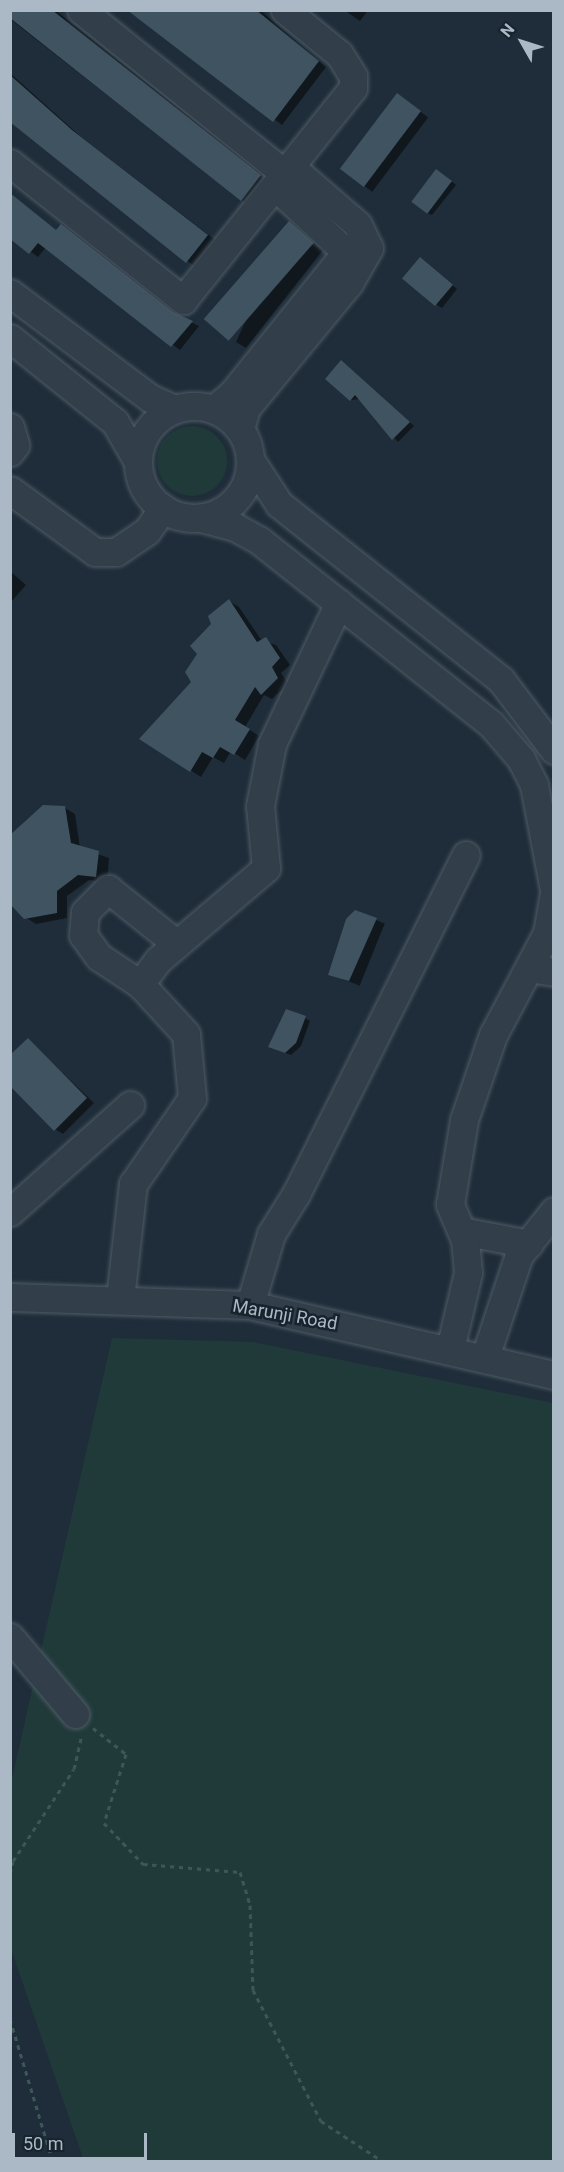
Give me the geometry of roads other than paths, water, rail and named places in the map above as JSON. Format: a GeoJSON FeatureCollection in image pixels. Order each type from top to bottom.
{"type":"FeatureCollection","features":[{"type":"Feature","properties":{"kind":"street"},"geometry":{"type":"LineString","coordinates":[[81,10],[284,176],[356,254]]}},
{"type":"Feature","properties":{"kind":"street"},"geometry":{"type":"LineString","coordinates":[[10,163],[183,300],[346,99],[353,75],[339,54],[285,10]]}},
{"type":"Feature","properties":{"kind":"street"},"geometry":{"type":"LineString","coordinates":[[214,409],[232,394],[356,254]]}},
{"type":"Feature","properties":{"kind":"street"},"geometry":{"type":"LineString","coordinates":[[240,429],[246,408],[356,254]]}},
{"type":"Feature","properties":{"kind":"street"},"geometry":{"type":"LineString","coordinates":[[10,293],[150,398],[175,409],[214,409],[240,429],[251,461],[279,504],[501,680],[554,750]]}},
{"type":"Feature","properties":{"kind":"street"},"geometry":{"type":"LineString","coordinates":[[10,338],[116,422],[138,462],[143,485],[163,508],[177,516],[201,518],[235,527],[260,541],[476,710],[521,759],[543,816],[554,890]]}},
{"type":"Feature","properties":{"kind":"street"},"geometry":{"type":"LineString","coordinates":[[138,462],[143,440],[156,421],[175,409]]}},
{"type":"Feature","properties":{"kind":"street"},"geometry":{"type":"LineString","coordinates":[[10,427],[15,445],[10,452]]}},
{"type":"Feature","properties":{"kind":"street"},"geometry":{"type":"LineString","coordinates":[[201,518],[235,500],[251,461]]}},
{"type":"Feature","properties":{"kind":"street"},"geometry":{"type":"LineString","coordinates":[[10,490],[95,552],[116,552],[147,531],[163,508]]}},
{"type":"Feature","properties":{"kind":"street"},"geometry":{"type":"LineString","coordinates":[[140,984],[177,944],[266,868],[260,806],[272,744],[339,603]]}},
{"type":"Feature","properties":{"kind":"street"},"geometry":{"type":"LineString","coordinates":[[250,1305],[271,1234],[296,1194],[466,855]]}},
{"type":"Feature","properties":{"kind":"street"},"geometry":{"type":"LineString","coordinates":[[120,1299],[133,1184],[192,1098],[186,1034],[140,984],[99,957],[83,935],[85,912],[108,889],[177,944]]}},
{"type":"Feature","properties":{"kind":"street"},"geometry":{"type":"LineString","coordinates":[[450,1349],[468,1273],[462,1231],[450,1204],[464,1120],[493,1035],[541,970],[554,896]]}},
{"type":"Feature","properties":{"kind":"street"},"geometry":{"type":"LineString","coordinates":[[10,1212],[130,1105]]}},
{"type":"Feature","properties":{"kind":"street"},"geometry":{"type":"LineString","coordinates":[[462,1231],[546,1227]]}},
{"type":"Feature","properties":{"kind":"street"},"geometry":{"type":"LineString","coordinates":[[485,1357],[500,1300],[546,1227]]}},
{"type":"Feature","properties":{"kind":"street","name":"Marunji Road"},"geometry":{"type":"LineString","coordinates":[[10,1298],[120,1299],[250,1305],[485,1357],[554,1375]]}},
{"type":"Feature","properties":{"kind":"street"},"geometry":{"type":"LineString","coordinates":[[10,1637],[75,1714]]}}]}
